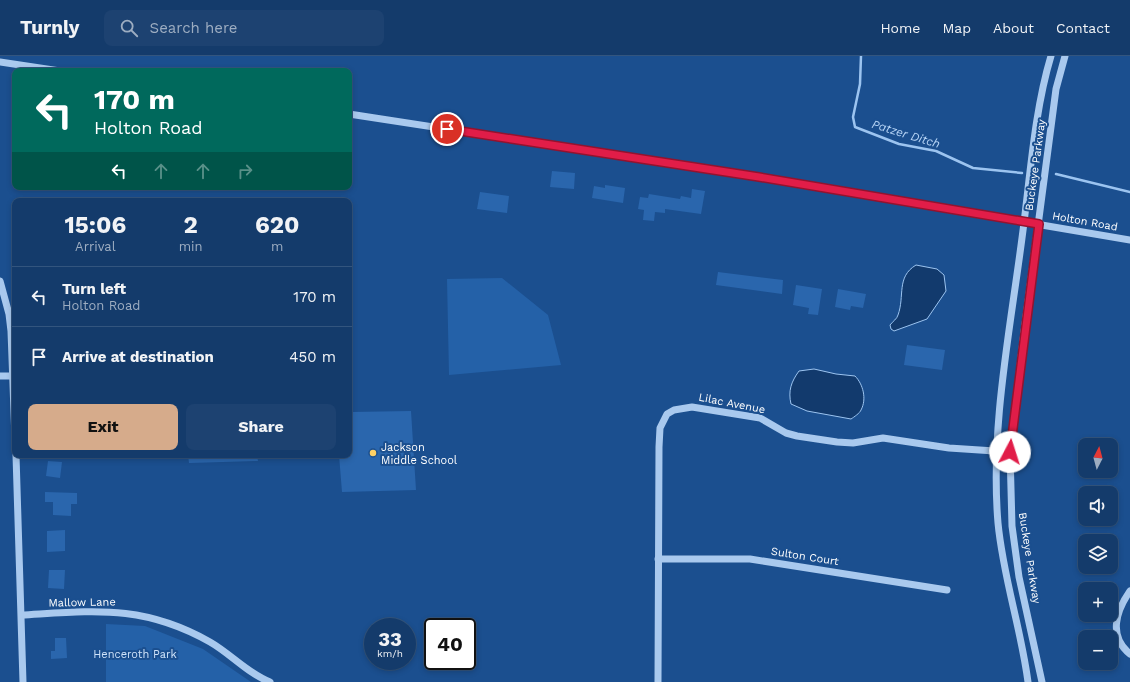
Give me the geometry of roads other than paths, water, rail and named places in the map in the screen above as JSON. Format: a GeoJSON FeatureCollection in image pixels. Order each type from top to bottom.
{"type":"FeatureCollection","features":[{"type":"Feature","properties":{"kind":"street","name":"Buckeye Parkway"},"geometry":{"type":"LineString","coordinates":[[1028,682],[1026,663],[1007,588],[1000,546],[996,498],[996,452],[1041,97],[1051,56]]}},
{"type":"Feature","properties":{"kind":"street","name":"Buckeye Parkway"},"geometry":{"type":"LineString","coordinates":[[1042,682],[1019,577],[1012,526],[1010,452],[1056,89],[1065,56]]}},
{"type":"Feature","properties":{"kind":"street"},"geometry":{"type":"LineString","coordinates":[[0,62],[40,68]]}},
{"type":"Feature","properties":{"kind":"street","name":"Holton Road"},"geometry":{"type":"LineString","coordinates":[[352,114],[759,177],[1130,240]]}},
{"type":"Feature","properties":{"kind":"street"},"geometry":{"type":"LineString","coordinates":[[0,281],[9,314],[12,360]]}},
{"type":"Feature","properties":{"kind":"street"},"geometry":{"type":"LineString","coordinates":[[0,376],[12,376]]}},
{"type":"Feature","properties":{"kind":"street","name":"Lilac Avenue"},"geometry":{"type":"LineString","coordinates":[[658,682],[660,428],[667,414],[674,410],[692,407],[756,417],[768,421],[786,433],[837,442],[853,443],[883,438],[949,448],[1010,452]]}},
{"type":"Feature","properties":{"kind":"street"},"geometry":{"type":"LineString","coordinates":[[16,458],[23,682]]}},
{"type":"Feature","properties":{"kind":"street","name":"Sulton Court"},"geometry":{"type":"LineString","coordinates":[[658,559],[750,559],[947,590]]}},
{"type":"Feature","properties":{"kind":"street"},"geometry":{"type":"LineString","coordinates":[[1130,591],[1120,605],[1115,620],[1117,636],[1125,650],[1130,654]]}},
{"type":"Feature","properties":{"kind":"street","name":"Mallow Lane"},"geometry":{"type":"LineString","coordinates":[[21,615],[109,611],[150,617],[187,630],[211,643],[242,665],[270,682]]}},
{"type":"Feature","properties":{"kind":"waterway","name":"Patzer Ditch"},"geometry":{"type":"LineString","coordinates":[[861,56],[860,84],[853,117],[855,127],[899,144],[936,151],[973,168],[1022,173]]}},
{"type":"Feature","properties":{"kind":"waterway","name":"Patzer Ditch"},"geometry":{"type":"LineString","coordinates":[[1056,174],[1130,192]]}},
{"type":"Feature","properties":{"kind":"place","name":"Jackson Middle School"},"geometry":{"type":"Point","coordinates":[373,453]}},
{"type":"Feature","properties":{"kind":"park label","name":"Henceroth Park"},"geometry":{"type":"Point","coordinates":[135,654]}}]}
